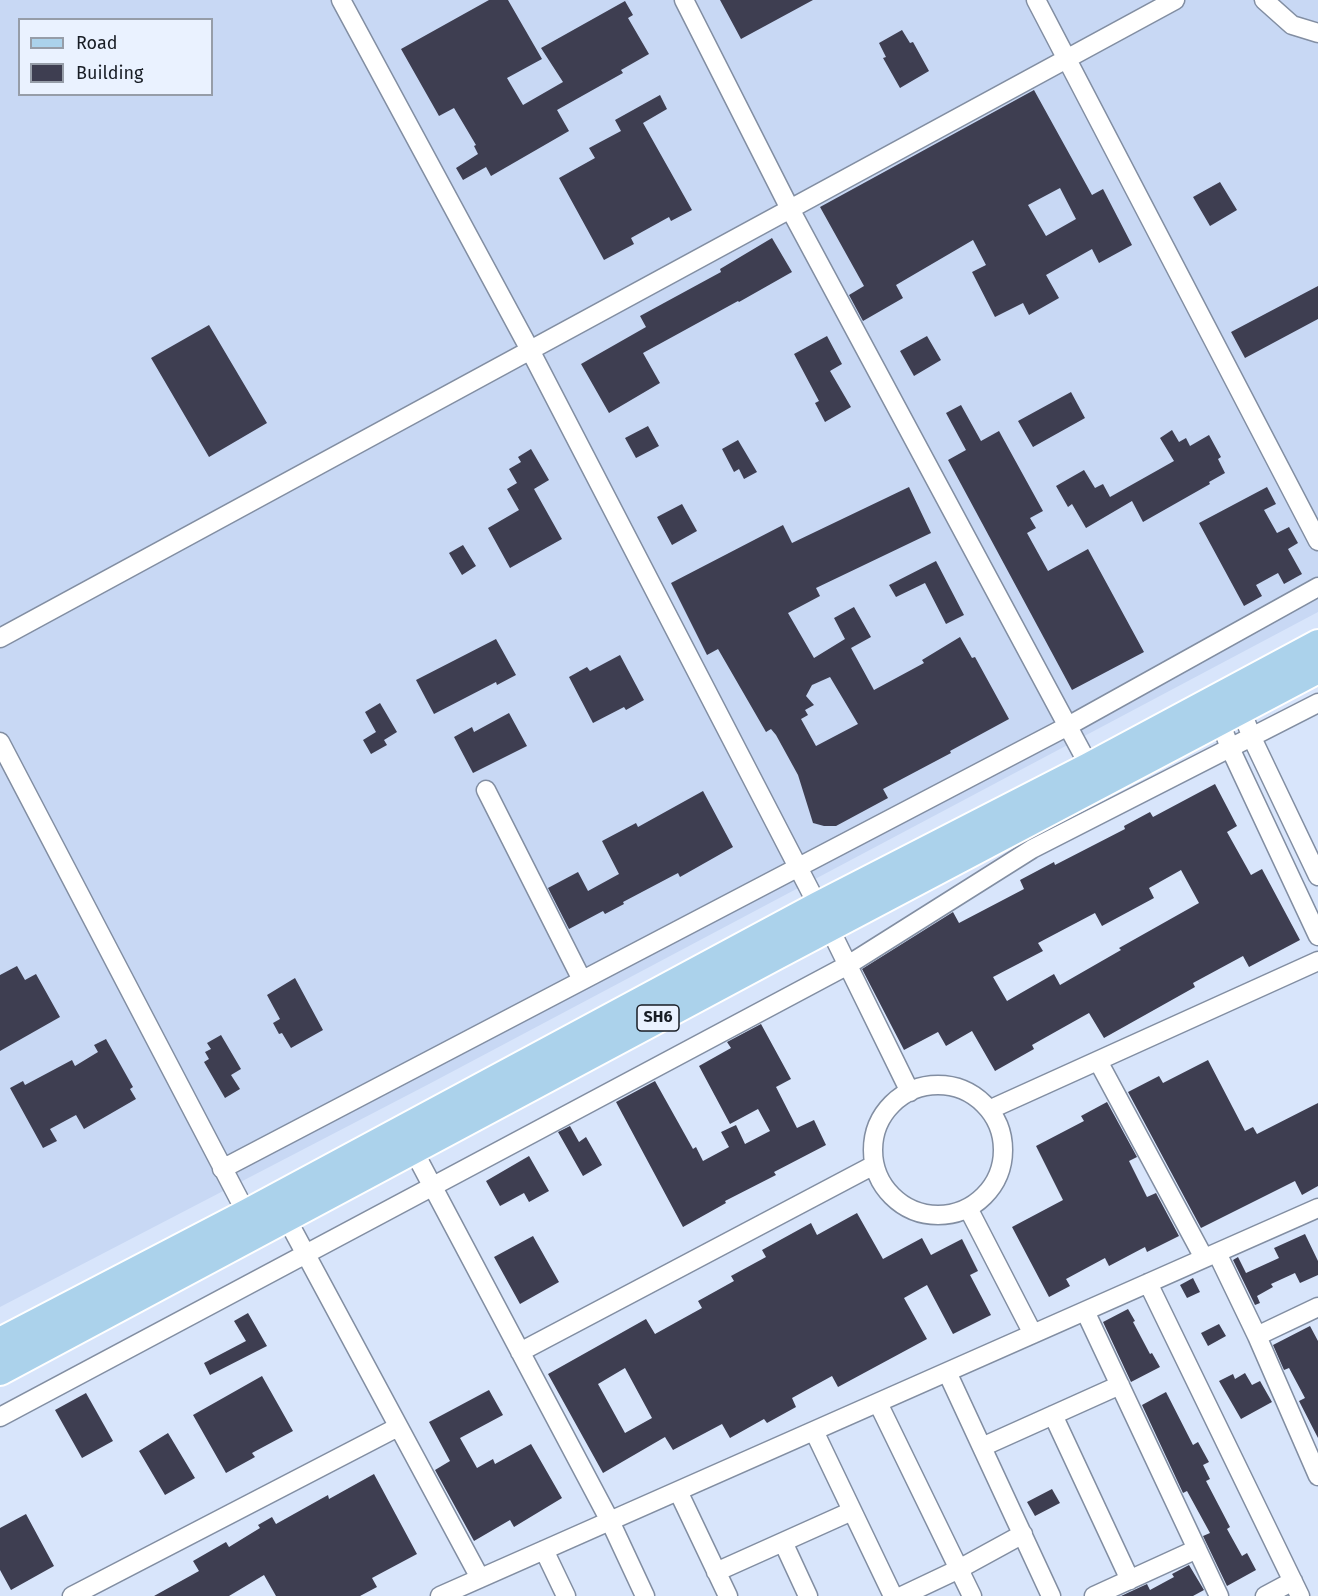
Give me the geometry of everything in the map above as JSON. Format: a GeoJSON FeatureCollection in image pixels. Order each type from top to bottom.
{"type":"FeatureCollection","features":[{"type":"Feature","properties":{"kind":"main road","name":"SH6"},"geometry":{"type":"LineString","coordinates":[[0,1371],[281,1208],[824,916],[1227,705],[1318,644]]}},
{"type":"Feature","properties":{"kind":"main road","name":"SH6"},"geometry":{"type":"LineString","coordinates":[[1227,705],[1318,669]]}},
{"type":"Feature","properties":{"kind":"main road","name":"SH6"},"geometry":{"type":"LineString","coordinates":[[0,1342],[252,1224]]}},
{"type":"Feature","properties":{"kind":"street"},"geometry":{"type":"LineString","coordinates":[[341,0],[530,350],[824,916],[910,1092]]}},
{"type":"Feature","properties":{"kind":"street"},"geometry":{"type":"LineString","coordinates":[[684,0],[790,209],[1094,776]]}},
{"type":"Feature","properties":{"kind":"street"},"geometry":{"type":"LineString","coordinates":[[1036,0],[1318,541]]}},
{"type":"Feature","properties":{"kind":"street"},"geometry":{"type":"LineString","coordinates":[[0,638],[1175,0]]}},
{"type":"Feature","properties":{"kind":"street"},"geometry":{"type":"LineString","coordinates":[[1264,0],[1292,25],[1318,33]]}},
{"type":"Feature","properties":{"kind":"street"},"geometry":{"type":"LineString","coordinates":[[222,1169],[1068,726],[1318,586]]}},
{"type":"Feature","properties":{"kind":"street"},"geometry":{"type":"LineString","coordinates":[[0,1418],[848,965],[1032,849],[1318,704]]}},
{"type":"Feature","properties":{"kind":"street"},"geometry":{"type":"LineString","coordinates":[[1227,705],[1252,738],[1318,876]]}},
{"type":"Feature","properties":{"kind":"street"},"geometry":{"type":"LineString","coordinates":[[1227,705],[1230,748],[1318,936]]}},
{"type":"Feature","properties":{"kind":"street"},"geometry":{"type":"LineString","coordinates":[[0,742],[252,1224]]}},
{"type":"Feature","properties":{"kind":"street"},"geometry":{"type":"LineString","coordinates":[[486,790],[582,980]]}},
{"type":"Feature","properties":{"kind":"street"},"geometry":{"type":"LineString","coordinates":[[991,1109],[1318,961]]}},
{"type":"Feature","properties":{"kind":"street"},"geometry":{"type":"LineString","coordinates":[[1098,1060],[1257,1336],[1318,1476]]}},
{"type":"Feature","properties":{"kind":"street"},"geometry":{"type":"LineString","coordinates":[[946,1084],[971,1092],[991,1109],[1002,1133],[1004,1158],[996,1182],[979,1202],[958,1213],[930,1216],[906,1208],[886,1191],[873,1165],[872,1142],[880,1118],[897,1098],[910,1092],[926,1085],[946,1084]]}},
{"type":"Feature","properties":{"kind":"street"},"geometry":{"type":"LineString","coordinates":[[408,1140],[610,1521],[645,1596]]}},
{"type":"Feature","properties":{"kind":"street"},"geometry":{"type":"LineString","coordinates":[[520,1352],[873,1165]]}},
{"type":"Feature","properties":{"kind":"street"},"geometry":{"type":"LineString","coordinates":[[281,1208],[480,1578]]}},
{"type":"Feature","properties":{"kind":"street"},"geometry":{"type":"LineString","coordinates":[[968,1208],[1033,1334]]}},
{"type":"Feature","properties":{"kind":"street"},"geometry":{"type":"LineString","coordinates":[[440,1596],[1318,1208]]}},
{"type":"Feature","properties":{"kind":"street"},"geometry":{"type":"LineString","coordinates":[[1148,1283],[1297,1589],[1265,1596]]}},
{"type":"Feature","properties":{"kind":"street"},"geometry":{"type":"LineString","coordinates":[[1257,1336],[1318,1308]]}},
{"type":"Feature","properties":{"kind":"street"},"geometry":{"type":"LineString","coordinates":[[1085,1311],[1219,1596]]}},
{"type":"Feature","properties":{"kind":"street"},"geometry":{"type":"LineString","coordinates":[[947,1372],[1052,1596]]}},
{"type":"Feature","properties":{"kind":"street"},"geometry":{"type":"LineString","coordinates":[[982,1447],[1120,1386]]}},
{"type":"Feature","properties":{"kind":"street"},"geometry":{"type":"LineString","coordinates":[[878,1403],[972,1596]]}},
{"type":"Feature","properties":{"kind":"street"},"geometry":{"type":"LineString","coordinates":[[1053,1415],[1130,1580]]}},
{"type":"Feature","properties":{"kind":"street"},"geometry":{"type":"LineString","coordinates":[[72,1596],[398,1427]]}},
{"type":"Feature","properties":{"kind":"street"},"geometry":{"type":"LineString","coordinates":[[814,1431],[893,1596]]}},
{"type":"Feature","properties":{"kind":"street"},"geometry":{"type":"LineString","coordinates":[[678,1491],[728,1596]]}},
{"type":"Feature","properties":{"kind":"street"},"geometry":{"type":"LineString","coordinates":[[716,1572],[852,1511]]}},
{"type":"Feature","properties":{"kind":"street"},"geometry":{"type":"LineString","coordinates":[[902,1596],[959,1569],[1023,1534]]}},
{"type":"Feature","properties":{"kind":"street"},"geometry":{"type":"LineString","coordinates":[[783,1542],[808,1596]]}},
{"type":"Feature","properties":{"kind":"street"},"geometry":{"type":"LineString","coordinates":[[1094,1596],[1197,1549]]}},
{"type":"Feature","properties":{"kind":"street"},"geometry":{"type":"LineString","coordinates":[[544,1550],[566,1596]]}},
{"type":"Feature","properties":{"kind":"shaded area"},"geometry":{"type":"Polygon","coordinates":[[[0,0],[1318,0],[1318,612],[429,1084],[0,1307],[0,0]]]}},
{"type":"Feature","properties":{"kind":"building"},"geometry":{"type":"Polygon","coordinates":[[[489,0],[508,0],[542,59],[507,78],[523,105],[563,82],[541,48],[625,1],[633,15],[628,18],[649,54],[621,70],[623,73],[557,110],[569,131],[491,176],[486,167],[463,180],[456,168],[478,154],[474,146],[476,145],[454,108],[439,116],[401,49],[489,0]]]}},
{"type":"Feature","properties":{"kind":"building"},"geometry":{"type":"Polygon","coordinates":[[[720,0],[813,0],[741,39],[720,0]]]}},
{"type":"Feature","properties":{"kind":"building"},"geometry":{"type":"Polygon","coordinates":[[[902,30],[910,43],[913,42],[929,71],[900,88],[883,58],[886,57],[879,43],[902,30]]]}},
{"type":"Feature","properties":{"kind":"building"},"geometry":{"type":"Polygon","coordinates":[[[1034,90],[1092,195],[1103,189],[1132,245],[1099,263],[1092,249],[1046,275],[1059,298],[1029,315],[1023,303],[995,317],[972,272],[986,265],[973,240],[896,285],[903,298],[863,321],[849,295],[864,286],[820,207],[1034,90]],[[1060,188],[1028,205],[1046,236],[1076,219],[1060,188]]]}},
{"type":"Feature","properties":{"kind":"building"},"geometry":{"type":"Polygon","coordinates":[[[660,95],[667,109],[643,123],[692,210],[671,221],[669,217],[631,238],[634,244],[604,260],[559,178],[595,158],[589,148],[621,131],[615,120],[660,95]]]}},
{"type":"Feature","properties":{"kind":"building"},"geometry":{"type":"Polygon","coordinates":[[[1220,182],[1237,210],[1210,226],[1193,197],[1220,182]]]}},
{"type":"Feature","properties":{"kind":"building"},"geometry":{"type":"Polygon","coordinates":[[[772,238],[792,272],[643,353],[660,383],[609,413],[581,364],[646,327],[640,316],[721,272],[720,269],[772,238]]]}},
{"type":"Feature","properties":{"kind":"building"},"geometry":{"type":"Polygon","coordinates":[[[1318,286],[1318,319],[1245,358],[1231,332],[1318,286]]]}},
{"type":"Feature","properties":{"kind":"building"},"geometry":{"type":"Polygon","coordinates":[[[209,325],[267,423],[209,457],[151,358],[209,325]]]}},
{"type":"Feature","properties":{"kind":"building"},"geometry":{"type":"Polygon","coordinates":[[[827,336],[842,364],[830,371],[851,407],[825,422],[815,403],[819,401],[794,354],[827,336]]]}},
{"type":"Feature","properties":{"kind":"building"},"geometry":{"type":"Polygon","coordinates":[[[927,336],[941,360],[914,376],[900,351],[927,336]]]}},
{"type":"Feature","properties":{"kind":"building"},"geometry":{"type":"Polygon","coordinates":[[[1071,392],[1085,418],[1033,447],[1018,421],[1071,392]]]}},
{"type":"Feature","properties":{"kind":"building"},"geometry":{"type":"Polygon","coordinates":[[[961,405],[981,441],[999,431],[1043,511],[1030,518],[1036,528],[1027,533],[1048,571],[1088,549],[1144,652],[1072,690],[948,460],[966,450],[946,413],[961,405]]]}},
{"type":"Feature","properties":{"kind":"building"},"geometry":{"type":"Polygon","coordinates":[[[648,426],[659,446],[636,458],[625,438],[648,426]]]}},
{"type":"Feature","properties":{"kind":"building"},"geometry":{"type":"Polygon","coordinates":[[[1172,430],[1179,442],[1186,438],[1190,446],[1209,435],[1221,457],[1218,459],[1225,473],[1143,522],[1132,501],[1086,528],[1072,504],[1068,507],[1056,486],[1084,470],[1095,488],[1103,484],[1110,497],[1174,461],[1160,438],[1172,430]]]}},
{"type":"Feature","properties":{"kind":"building"},"geometry":{"type":"Polygon","coordinates":[[[738,440],[757,472],[744,479],[739,469],[734,472],[722,449],[738,440]]]}},
{"type":"Feature","properties":{"kind":"building"},"geometry":{"type":"Polygon","coordinates":[[[531,449],[549,480],[534,489],[562,539],[510,568],[488,528],[519,510],[507,489],[517,483],[509,469],[521,462],[518,457],[531,449]]]}},
{"type":"Feature","properties":{"kind":"building"},"geometry":{"type":"Polygon","coordinates":[[[909,487],[931,533],[816,588],[820,596],[788,613],[814,658],[845,639],[834,618],[854,607],[871,637],[851,648],[874,690],[924,663],[922,660],[960,637],[972,658],[975,657],[1009,719],[883,789],[888,798],[836,826],[813,823],[798,775],[776,735],[771,729],[766,732],[718,649],[707,655],[671,583],[783,525],[792,543],[909,487]],[[830,677],[812,685],[806,696],[814,705],[805,710],[808,715],[801,719],[816,746],[858,724],[830,677]]]}},
{"type":"Feature","properties":{"kind":"building"},"geometry":{"type":"Polygon","coordinates":[[[1267,487],[1276,504],[1264,510],[1277,533],[1289,527],[1298,543],[1288,549],[1302,574],[1284,584],[1278,573],[1256,585],[1262,596],[1244,606],[1199,523],[1267,487]]]}},
{"type":"Feature","properties":{"kind":"building"},"geometry":{"type":"Polygon","coordinates":[[[682,504],[697,531],[672,545],[657,517],[682,504]]]}},
{"type":"Feature","properties":{"kind":"building"},"geometry":{"type":"Polygon","coordinates":[[[463,545],[476,566],[462,575],[449,553],[463,545]]]}},
{"type":"Feature","properties":{"kind":"building"},"geometry":{"type":"Polygon","coordinates":[[[936,561],[964,615],[946,624],[925,583],[896,597],[889,585],[936,561]]]}},
{"type":"Feature","properties":{"kind":"building"},"geometry":{"type":"Polygon","coordinates":[[[496,639],[516,675],[497,685],[496,682],[434,714],[416,680],[496,639]]]}},
{"type":"Feature","properties":{"kind":"building"},"geometry":{"type":"Polygon","coordinates":[[[620,655],[644,700],[626,710],[624,707],[593,723],[569,677],[587,667],[590,671],[620,655]]]}},
{"type":"Feature","properties":{"kind":"building"},"geometry":{"type":"Polygon","coordinates":[[[380,703],[397,732],[384,740],[387,745],[371,754],[363,740],[376,732],[365,712],[380,703]]]}},
{"type":"Feature","properties":{"kind":"building"},"geometry":{"type":"Polygon","coordinates":[[[509,713],[527,746],[473,773],[454,737],[472,727],[474,732],[509,713]]]}},
{"type":"Feature","properties":{"kind":"building"},"geometry":{"type":"Polygon","coordinates":[[[1215,784],[1237,826],[1227,832],[1251,875],[1262,869],[1300,940],[1249,967],[1243,956],[1193,983],[1195,987],[1104,1038],[1089,1013],[1032,1045],[1034,1049],[995,1071],[972,1031],[946,1046],[938,1032],[904,1050],[862,969],[953,912],[959,923],[1024,889],[1020,880],[1125,829],[1124,826],[1150,812],[1153,817],[1215,784]],[[1181,870],[1149,888],[1154,898],[1102,926],[1095,913],[1038,943],[1043,951],[993,977],[1007,1001],[1054,974],[1060,985],[1121,950],[1119,948],[1199,903],[1181,870]]]}},
{"type":"Feature","properties":{"kind":"building"},"geometry":{"type":"Polygon","coordinates":[[[703,791],[733,847],[680,877],[678,873],[605,914],[603,911],[569,929],[548,888],[578,872],[588,891],[619,874],[602,841],[636,823],[638,827],[703,791]]]}},
{"type":"Feature","properties":{"kind":"building"},"geometry":{"type":"Polygon","coordinates":[[[17,966],[25,980],[36,974],[60,1017],[0,1051],[0,975],[17,966]]]}},
{"type":"Feature","properties":{"kind":"building"},"geometry":{"type":"Polygon","coordinates":[[[295,978],[323,1030],[291,1048],[273,1023],[280,1019],[267,995],[295,978]]]}},
{"type":"Feature","properties":{"kind":"building"},"geometry":{"type":"Polygon","coordinates":[[[761,1024],[791,1079],[776,1087],[797,1128],[814,1120],[826,1145],[774,1172],[776,1175],[725,1201],[726,1203],[683,1227],[616,1102],[655,1081],[693,1149],[696,1147],[703,1161],[729,1147],[721,1132],[736,1125],[745,1144],[770,1131],[758,1109],[730,1124],[699,1066],[731,1048],[727,1042],[761,1024]]]}},
{"type":"Feature","properties":{"kind":"building"},"geometry":{"type":"Polygon","coordinates":[[[221,1035],[241,1069],[231,1075],[240,1089],[225,1098],[204,1062],[209,1059],[205,1052],[211,1049],[207,1043],[221,1035]]]}},
{"type":"Feature","properties":{"kind":"building"},"geometry":{"type":"Polygon","coordinates":[[[106,1039],[133,1087],[130,1089],[136,1099],[84,1129],[76,1115],[50,1129],[57,1141],[43,1148],[10,1088],[23,1081],[25,1085],[72,1060],[75,1066],[98,1052],[94,1045],[106,1039]]]}},
{"type":"Feature","properties":{"kind":"building"},"geometry":{"type":"Polygon","coordinates":[[[1208,1060],[1245,1131],[1253,1127],[1257,1134],[1318,1103],[1318,1186],[1302,1195],[1295,1181],[1201,1228],[1128,1092],[1159,1076],[1163,1083],[1208,1060]]]}},
{"type":"Feature","properties":{"kind":"building"},"geometry":{"type":"Polygon","coordinates":[[[1107,1102],[1137,1157],[1129,1161],[1147,1197],[1156,1193],[1179,1236],[1147,1252],[1145,1247],[1109,1266],[1105,1258],[1066,1279],[1070,1286],[1049,1297],[1012,1227],[1063,1200],[1036,1146],[1084,1121],[1081,1116],[1107,1102]]]}},
{"type":"Feature","properties":{"kind":"building"},"geometry":{"type":"Polygon","coordinates":[[[570,1126],[579,1142],[586,1137],[602,1165],[583,1176],[558,1132],[570,1126]]]}},
{"type":"Feature","properties":{"kind":"building"},"geometry":{"type":"Polygon","coordinates":[[[529,1156],[549,1191],[529,1202],[524,1193],[500,1206],[486,1181],[529,1156]]]}},
{"type":"Feature","properties":{"kind":"building"},"geometry":{"type":"Polygon","coordinates":[[[857,1213],[883,1259],[922,1238],[931,1255],[962,1239],[978,1271],[970,1275],[991,1315],[953,1334],[927,1285],[904,1298],[927,1339],[838,1387],[832,1376],[792,1398],[796,1407],[767,1423],[764,1419],[730,1438],[722,1424],[673,1450],[665,1437],[603,1473],[548,1374],[646,1319],[655,1334],[702,1308],[698,1301],[734,1281],[731,1276],[766,1257],[762,1250],[811,1223],[817,1235],[857,1213]],[[625,1368],[598,1384],[625,1433],[652,1418],[625,1368]]]}},
{"type":"Feature","properties":{"kind":"building"},"geometry":{"type":"Polygon","coordinates":[[[1305,1234],[1318,1261],[1318,1275],[1300,1283],[1295,1273],[1271,1284],[1273,1287],[1257,1296],[1260,1303],[1255,1305],[1233,1260],[1238,1257],[1246,1273],[1279,1258],[1274,1248],[1305,1234]]]}},
{"type":"Feature","properties":{"kind":"building"},"geometry":{"type":"Polygon","coordinates":[[[533,1236],[559,1282],[520,1304],[494,1257],[533,1236]]]}},
{"type":"Feature","properties":{"kind":"building"},"geometry":{"type":"Polygon","coordinates":[[[1193,1278],[1200,1292],[1187,1298],[1180,1285],[1193,1278]]]}},
{"type":"Feature","properties":{"kind":"building"},"geometry":{"type":"Polygon","coordinates":[[[1128,1309],[1150,1354],[1152,1353],[1160,1367],[1131,1382],[1103,1322],[1128,1309]]]}},
{"type":"Feature","properties":{"kind":"building"},"geometry":{"type":"Polygon","coordinates":[[[248,1313],[267,1346],[210,1375],[204,1363],[246,1341],[234,1321],[248,1313]]]}},
{"type":"Feature","properties":{"kind":"building"},"geometry":{"type":"Polygon","coordinates":[[[1219,1324],[1226,1336],[1208,1346],[1201,1333],[1219,1324]]]}},
{"type":"Feature","properties":{"kind":"building"},"geometry":{"type":"Polygon","coordinates":[[[1310,1326],[1318,1341],[1318,1438],[1299,1401],[1305,1398],[1289,1368],[1284,1370],[1273,1345],[1310,1326]]]}},
{"type":"Feature","properties":{"kind":"building"},"geometry":{"type":"Polygon","coordinates":[[[1245,1373],[1252,1385],[1260,1381],[1272,1402],[1241,1419],[1219,1381],[1233,1374],[1235,1379],[1245,1373]]]}},
{"type":"Feature","properties":{"kind":"building"},"geometry":{"type":"Polygon","coordinates":[[[262,1376],[293,1431],[252,1453],[255,1457],[226,1473],[193,1415],[262,1376]]]}},
{"type":"Feature","properties":{"kind":"building"},"geometry":{"type":"Polygon","coordinates":[[[489,1390],[503,1415],[460,1438],[477,1468],[493,1459],[495,1464],[531,1444],[562,1498],[514,1527],[510,1520],[474,1541],[435,1470],[450,1461],[429,1422],[489,1390]]]}},
{"type":"Feature","properties":{"kind":"building"},"geometry":{"type":"Polygon","coordinates":[[[1166,1392],[1193,1445],[1198,1442],[1209,1462],[1203,1465],[1210,1479],[1206,1481],[1230,1527],[1227,1529],[1242,1556],[1247,1553],[1256,1570],[1227,1586],[1203,1536],[1210,1533],[1187,1491],[1183,1493],[1142,1405],[1166,1392]]]}},
{"type":"Feature","properties":{"kind":"building"},"geometry":{"type":"Polygon","coordinates":[[[86,1393],[113,1441],[82,1458],[55,1410],[86,1393]]]}},
{"type":"Feature","properties":{"kind":"building"},"geometry":{"type":"Polygon","coordinates":[[[168,1433],[195,1478],[165,1495],[139,1451],[168,1433]]]}},
{"type":"Feature","properties":{"kind":"building"},"geometry":{"type":"Polygon","coordinates":[[[374,1474],[417,1554],[372,1578],[377,1587],[360,1596],[276,1596],[264,1575],[229,1596],[154,1596],[199,1571],[193,1561],[226,1542],[229,1547],[260,1528],[258,1525],[272,1517],[276,1524],[328,1495],[329,1499],[374,1474]]]}},
{"type":"Feature","properties":{"kind":"building"},"geometry":{"type":"Polygon","coordinates":[[[1052,1489],[1060,1503],[1035,1516],[1027,1502],[1052,1489]]]}},
{"type":"Feature","properties":{"kind":"building"},"geometry":{"type":"Polygon","coordinates":[[[26,1514],[54,1566],[11,1590],[0,1570],[0,1528],[26,1514]]]}},
{"type":"Feature","properties":{"kind":"building"},"geometry":{"type":"Polygon","coordinates":[[[1189,1565],[1204,1590],[1193,1596],[1121,1596],[1147,1584],[1150,1590],[1174,1577],[1172,1574],[1189,1565]]]}}]}
